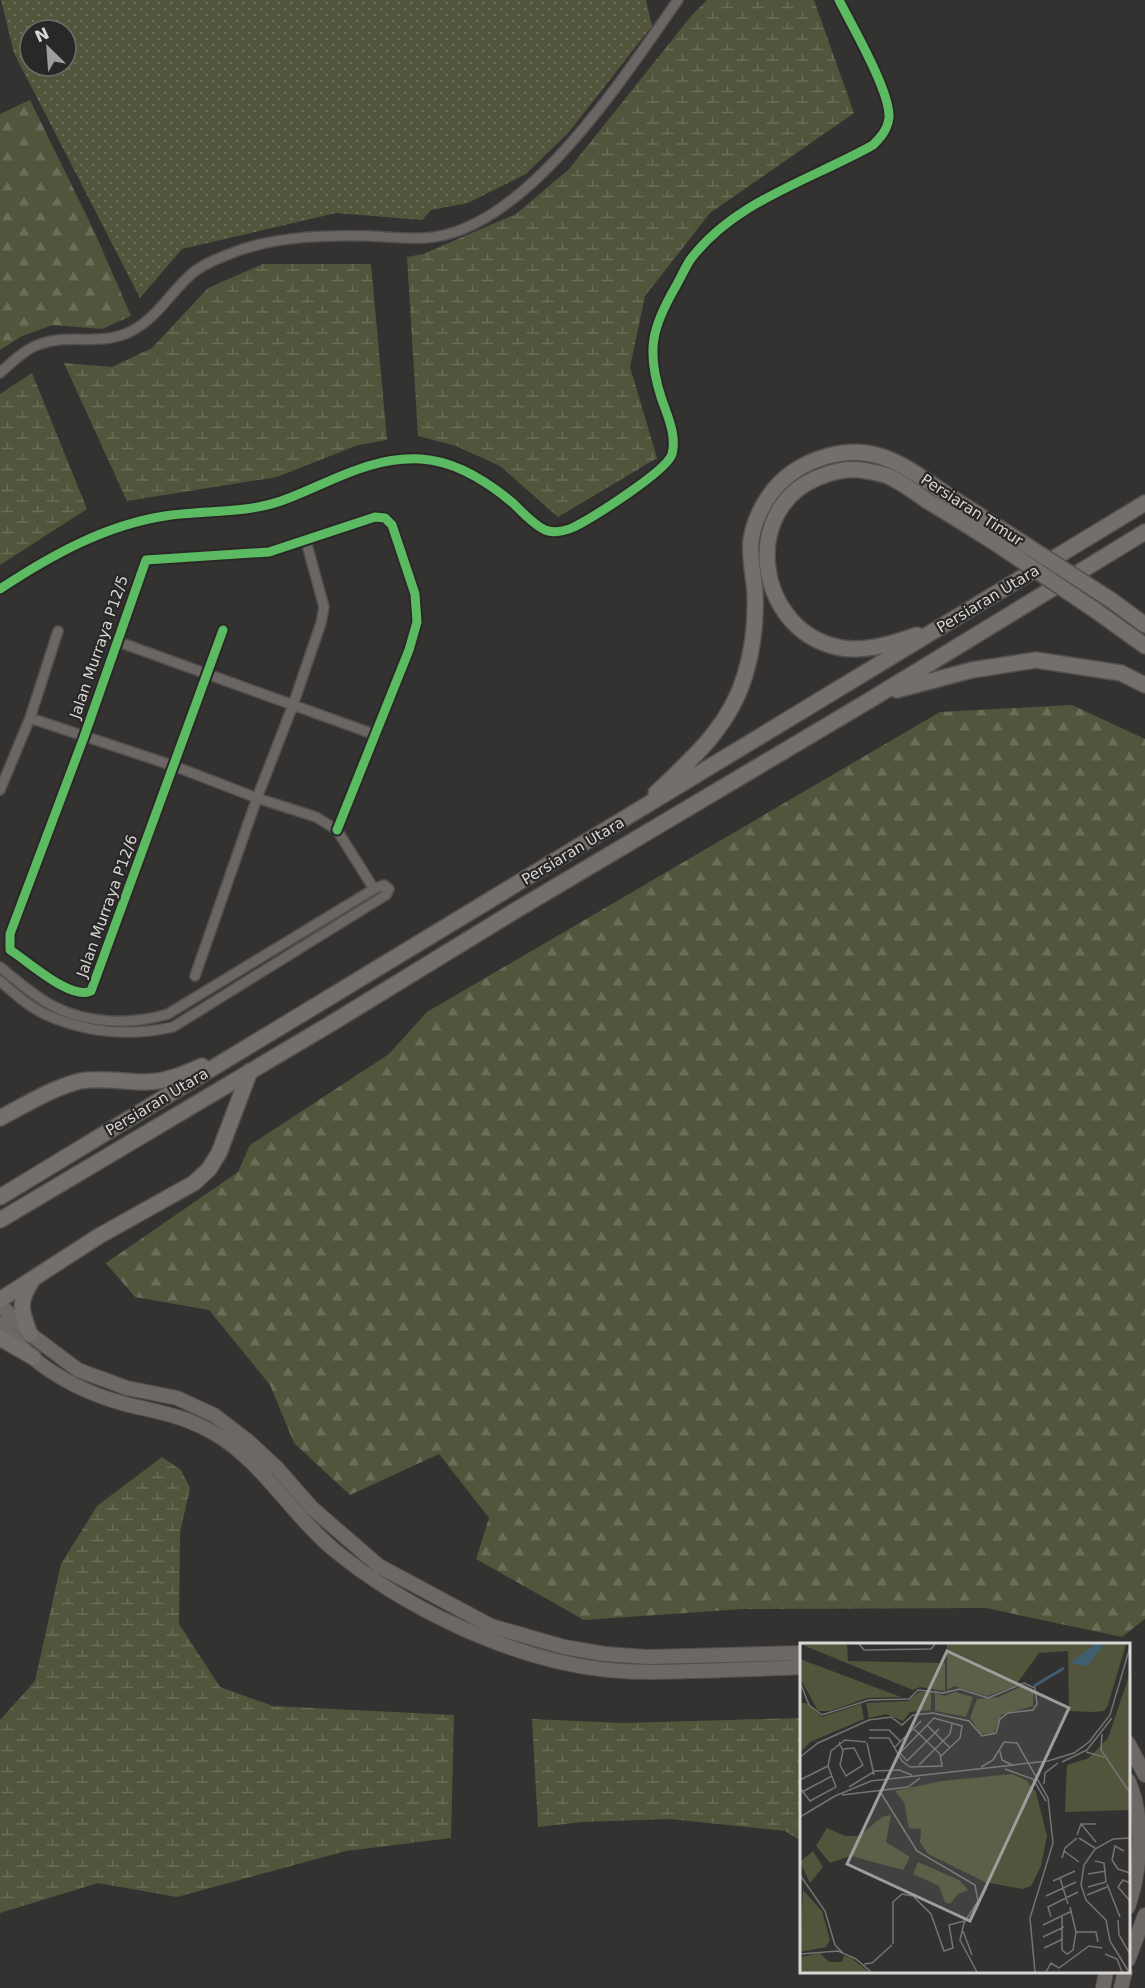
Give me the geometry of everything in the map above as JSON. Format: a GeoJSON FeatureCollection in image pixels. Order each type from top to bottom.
{"type":"FeatureCollection","features":[{"type":"Feature","properties":{"kind":"main road","name":"Persiaran Timur"},"geometry":{"type":"LineString","coordinates":[[635,814],[702,750],[733,704],[745,675],[752,644],[755,591],[750,559],[757,517],[769,496],[785,478],[818,458],[866,453],[903,466],[1111,600],[1145,625]]}},
{"type":"Feature","properties":{"kind":"main road","name":"Persiaran Timur"},"geometry":{"type":"LineString","coordinates":[[945,626],[879,646],[834,647],[814,639],[785,613],[769,580],[767,545],[780,508],[793,492],[832,471],[859,470],[890,477],[1000,546],[1145,646]]}},
{"type":"Feature","properties":{"kind":"main road","name":"Persiaran Utara"},"geometry":{"type":"LineString","coordinates":[[0,1197],[1145,503]]}},
{"type":"Feature","properties":{"kind":"main road","name":"Persiaran Utara"},"geometry":{"type":"LineString","coordinates":[[0,1220],[870,700],[1145,532]]}},
{"type":"Feature","properties":{"kind":"main road"},"geometry":{"type":"LineString","coordinates":[[870,700],[956,674],[1036,660],[1121,673],[1145,685]]}},
{"type":"Feature","properties":{"kind":"main road"},"geometry":{"type":"LineString","coordinates":[[0,1118],[64,1086],[82,1081],[103,1079],[147,1082],[171,1079],[232,1056]]}},
{"type":"Feature","properties":{"kind":"main road"},"geometry":{"type":"LineString","coordinates":[[0,1300],[99,1236],[194,1183],[209,1168],[219,1153],[250,1071]]}},
{"type":"Feature","properties":{"kind":"main road"},"geometry":{"type":"LineString","coordinates":[[30,1334],[21,1304],[23,1294],[37,1274]]}},
{"type":"Feature","properties":{"kind":"main road"},"geometry":{"type":"LineString","coordinates":[[0,1338],[33,1357]]}},
{"type":"Feature","properties":{"kind":"street"},"geometry":{"type":"LineString","coordinates":[[0,373],[21,355],[39,344],[69,340],[100,340],[126,334],[151,319],[194,272],[212,260],[243,249],[269,242],[330,236],[444,237],[486,219],[505,206],[566,150],[678,0]]}},
{"type":"Feature","properties":{"kind":"street"},"geometry":{"type":"LineString","coordinates":[[0,590],[34,567],[117,526],[167,515],[252,508],[281,501],[358,468],[395,459],[441,461],[462,468],[504,496],[544,530],[554,532],[575,526],[659,471],[671,456],[673,443],[672,430],[655,378],[652,353],[654,331],[664,307],[690,261],[725,226],[747,210],[795,183],[873,145],[887,127],[888,103],[882,86],[839,0]]}},
{"type":"Feature","properties":{"kind":"street"},"geometry":{"type":"LineString","coordinates":[[195,976],[321,623],[324,607],[306,541],[375,517],[385,518],[392,525],[415,594],[417,622],[409,650],[337,830]]}},
{"type":"Feature","properties":{"kind":"street","name":"Jalan Murraya P12/5"},"geometry":{"type":"LineString","coordinates":[[84,737],[146,560],[269,552],[306,541]]}},
{"type":"Feature","properties":{"kind":"street"},"geometry":{"type":"LineString","coordinates":[[174,766],[224,630]]}},
{"type":"Feature","properties":{"kind":"street"},"geometry":{"type":"LineString","coordinates":[[1,786],[30,718],[58,631]]}},
{"type":"Feature","properties":{"kind":"street"},"geometry":{"type":"LineString","coordinates":[[116,641],[376,735]]}},
{"type":"Feature","properties":{"kind":"street"},"geometry":{"type":"LineString","coordinates":[[30,718],[316,817],[337,830],[374,889]]}},
{"type":"Feature","properties":{"kind":"street","name":"Jalan Murraya P12/6"},"geometry":{"type":"LineString","coordinates":[[84,737],[10,934],[9,945],[10,950],[29,962],[43,975],[78,993],[85,994],[91,991],[96,981],[174,766]]}},
{"type":"Feature","properties":{"kind":"street"},"geometry":{"type":"LineString","coordinates":[[0,967],[53,1006],[82,1017],[122,1021],[150,1020],[168,1014],[374,889],[387,886],[388,893],[173,1027],[135,1033],[82,1027],[48,1016],[25,1002],[0,981]]}},
{"type":"Feature","properties":{"kind":"street"},"geometry":{"type":"LineString","coordinates":[[0,1305],[30,1334],[60,1359],[78,1370],[127,1388],[177,1398],[214,1415],[256,1448],[312,1508],[379,1566],[491,1626],[564,1647],[605,1654],[648,1657],[800,1653]]}},
{"type":"Feature","properties":{"kind":"street"},"geometry":{"type":"LineString","coordinates":[[0,1324],[33,1357],[67,1382],[124,1404],[175,1414],[212,1432],[243,1453],[331,1547],[370,1578],[487,1640],[526,1653],[601,1669],[644,1672],[800,1667]]}},
{"type":"Feature","properties":{"kind":"street"},"geometry":{"type":"LineString","coordinates":[[1130,1747],[1145,1775]]}},
{"type":"Feature","properties":{"kind":"street"},"geometry":{"type":"LineString","coordinates":[[1130,1784],[1134,1791],[1139,1827],[1138,1870],[1130,1900]]}},
{"type":"Feature","properties":{"kind":"street"},"geometry":{"type":"LineString","coordinates":[[1130,1955],[1145,1915]]}},
{"type":"Feature","properties":{"kind":"street"},"geometry":{"type":"LineString","coordinates":[[1103,1988],[1106,1973]]}},
{"type":"Feature","properties":{"kind":"street"},"geometry":{"type":"LineString","coordinates":[[1120,1988],[1124,1973]]}},
{"type":"Feature","properties":{"kind":"green space"},"geometry":{"type":"Polygon","coordinates":[[[1,0],[646,0],[652,26],[569,132],[526,174],[468,203],[431,210],[422,220],[336,213],[182,249],[140,298],[27,78],[78,78],[78,18],[18,18],[18,61],[1,0]]]}},
{"type":"Feature","properties":{"kind":"green space"},"geometry":{"type":"Polygon","coordinates":[[[707,0],[814,0],[854,113],[710,213],[645,296],[630,367],[657,458],[558,517],[500,466],[456,446],[418,436],[407,257],[423,254],[516,214],[569,169],[692,15],[707,0]]]}},
{"type":"Feature","properties":{"kind":"green space"},"geometry":{"type":"Polygon","coordinates":[[[30,100],[95,233],[131,316],[102,329],[53,325],[22,336],[0,350],[0,114],[30,100]]]}},
{"type":"Feature","properties":{"kind":"green space"},"geometry":{"type":"Polygon","coordinates":[[[263,264],[371,264],[387,440],[358,445],[277,477],[127,501],[64,363],[112,367],[152,348],[208,288],[263,264]]]}},
{"type":"Feature","properties":{"kind":"green space"},"geometry":{"type":"Polygon","coordinates":[[[32,373],[87,509],[0,565],[0,394],[32,373]]]}},
{"type":"Feature","properties":{"kind":"green space"},"geometry":{"type":"Polygon","coordinates":[[[1072,705],[1145,739],[1145,1619],[1122,1637],[986,1608],[743,1609],[584,1620],[476,1559],[489,1518],[439,1454],[350,1495],[294,1443],[270,1385],[209,1310],[135,1297],[106,1263],[238,1172],[250,1145],[389,1054],[427,1012],[940,712],[1072,705]]]}},
{"type":"Feature","properties":{"kind":"green space"},"geometry":{"type":"Polygon","coordinates":[[[162,1457],[181,1470],[190,1488],[180,1533],[179,1624],[220,1687],[273,1706],[454,1715],[451,1838],[346,1851],[177,1897],[98,1883],[0,1913],[0,1720],[35,1681],[61,1564],[97,1506],[162,1457]]]}},
{"type":"Feature","properties":{"kind":"green space"},"geometry":{"type":"Polygon","coordinates":[[[800,1718],[800,1840],[785,1831],[670,1819],[582,1822],[538,1827],[532,1719],[623,1723],[800,1718]]]}},
{"type":"Feature","properties":{"kind":"cycle path"},"geometry":{"type":"LineString","coordinates":[[0,589],[58,554],[100,534],[121,527],[165,516],[238,510],[267,505],[366,466],[402,459],[434,461],[459,468],[493,488],[537,525],[552,532],[574,527],[644,482],[667,462],[672,454],[672,432],[656,380],[654,339],[661,314],[690,260],[728,222],[775,194],[873,145],[887,125],[888,106],[877,75],[839,0]]}},
{"type":"Feature","properties":{"kind":"cycle path"},"geometry":{"type":"LineString","coordinates":[[223,630],[91,991],[83,993],[61,985],[10,950],[10,934],[84,737],[146,560],[269,552],[375,517],[385,518],[392,525],[415,594],[417,622],[409,650],[337,830]]}}]}
